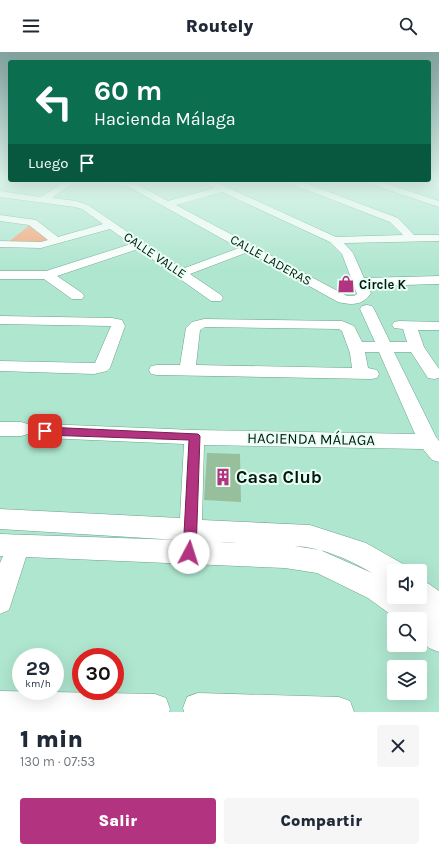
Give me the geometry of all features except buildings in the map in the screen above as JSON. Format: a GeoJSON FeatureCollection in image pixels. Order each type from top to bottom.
{"type":"FeatureCollection","features":[{"type":"Feature","properties":{"kind":"street","name":"CALLE VALLE"},"geometry":{"type":"LineString","coordinates":[[88,209],[181,272],[216,298]]}},
{"type":"Feature","properties":{"kind":"street","name":"CALLE LADERAS"},"geometry":{"type":"LineString","coordinates":[[178,209],[343,299],[362,304]]}},
{"type":"Feature","properties":{"kind":"street"},"geometry":{"type":"LineString","coordinates":[[265,209],[334,240],[347,253],[364,293],[362,304],[386,348],[434,448]]}},
{"type":"Feature","properties":{"kind":"street"},"geometry":{"type":"LineString","coordinates":[[365,209],[394,220],[411,238]]}},
{"type":"Feature","properties":{"kind":"street"},"geometry":{"type":"LineString","coordinates":[[0,218],[32,222],[57,241]]}},
{"type":"Feature","properties":{"kind":"street"},"geometry":{"type":"LineString","coordinates":[[2,244],[32,222]]}},
{"type":"Feature","properties":{"kind":"street"},"geometry":{"type":"LineString","coordinates":[[2,244],[41,245],[112,225]]}},
{"type":"Feature","properties":{"kind":"street"},"geometry":{"type":"LineString","coordinates":[[334,240],[439,238]]}},
{"type":"Feature","properties":{"kind":"street"},"geometry":{"type":"LineString","coordinates":[[0,275],[47,275],[140,245]]}},
{"type":"Feature","properties":{"kind":"street"},"geometry":{"type":"LineString","coordinates":[[181,272],[249,248]]}},
{"type":"Feature","properties":{"kind":"street"},"geometry":{"type":"LineString","coordinates":[[47,275],[77,296]]}},
{"type":"Feature","properties":{"kind":"street"},"geometry":{"type":"LineString","coordinates":[[360,282],[439,280]]}},
{"type":"Feature","properties":{"kind":"street"},"geometry":{"type":"LineString","coordinates":[[0,320],[112,322],[116,323],[118,326],[104,364],[101,367],[94,369],[0,366]]}},
{"type":"Feature","properties":{"kind":"street"},"geometry":{"type":"LineString","coordinates":[[157,370],[187,371],[367,374],[349,329],[342,325],[197,325],[193,328],[187,371]]}},
{"type":"Feature","properties":{"kind":"street"},"geometry":{"type":"LineString","coordinates":[[432,374],[404,325],[439,326]]}},
{"type":"Feature","properties":{"kind":"street"},"geometry":{"type":"LineString","coordinates":[[355,347],[416,347]]}},
{"type":"Feature","properties":{"kind":"street"},"geometry":{"type":"LineString","coordinates":[[0,429],[21,429]]}},
{"type":"Feature","properties":{"kind":"street","name":"HACIENDA MÁLAGA"},"geometry":{"type":"LineString","coordinates":[[45,431],[194,436],[434,448]]}},
{"type":"Feature","properties":{"kind":"street"},"geometry":{"type":"LineString","coordinates":[[189,553],[194,436]]}},
{"type":"Feature","properties":{"kind":"street"},"geometry":{"type":"LineString","coordinates":[[0,519],[310,536],[357,551],[387,569]]}},
{"type":"Feature","properties":{"kind":"street"},"geometry":{"type":"LineString","coordinates":[[0,601],[9,545],[285,556],[320,562],[377,589],[408,612]]}},
{"type":"Feature","properties":{"kind":"street"},"geometry":{"type":"LineString","coordinates":[[427,599],[439,608]]}},
{"type":"Feature","properties":{"kind":"street"},"geometry":{"type":"LineString","coordinates":[[427,627],[439,638]]}},
{"type":"Feature","properties":{"kind":"street"},"geometry":{"type":"LineString","coordinates":[[0,706],[155,709]]}},
{"type":"Feature","properties":{"kind":"street"},"geometry":{"type":"LineString","coordinates":[[198,708],[339,712]]}},
{"type":"Feature","properties":{"kind":"shaded area"},"geometry":{"type":"Polygon","coordinates":[[[31,224],[53,241],[41,244],[6,244],[31,224]]]}},
{"type":"Feature","properties":{"kind":"place","name":"Circle K"},"geometry":{"type":"Point","coordinates":[346,284]}},
{"type":"Feature","properties":{"kind":"place","name":"Casa Club"},"geometry":{"type":"Point","coordinates":[223,477]}},
{"type":"Feature","properties":{"kind":"route"},"geometry":{"type":"LineString","coordinates":[[45,431],[194,436],[189,553]]}}]}
